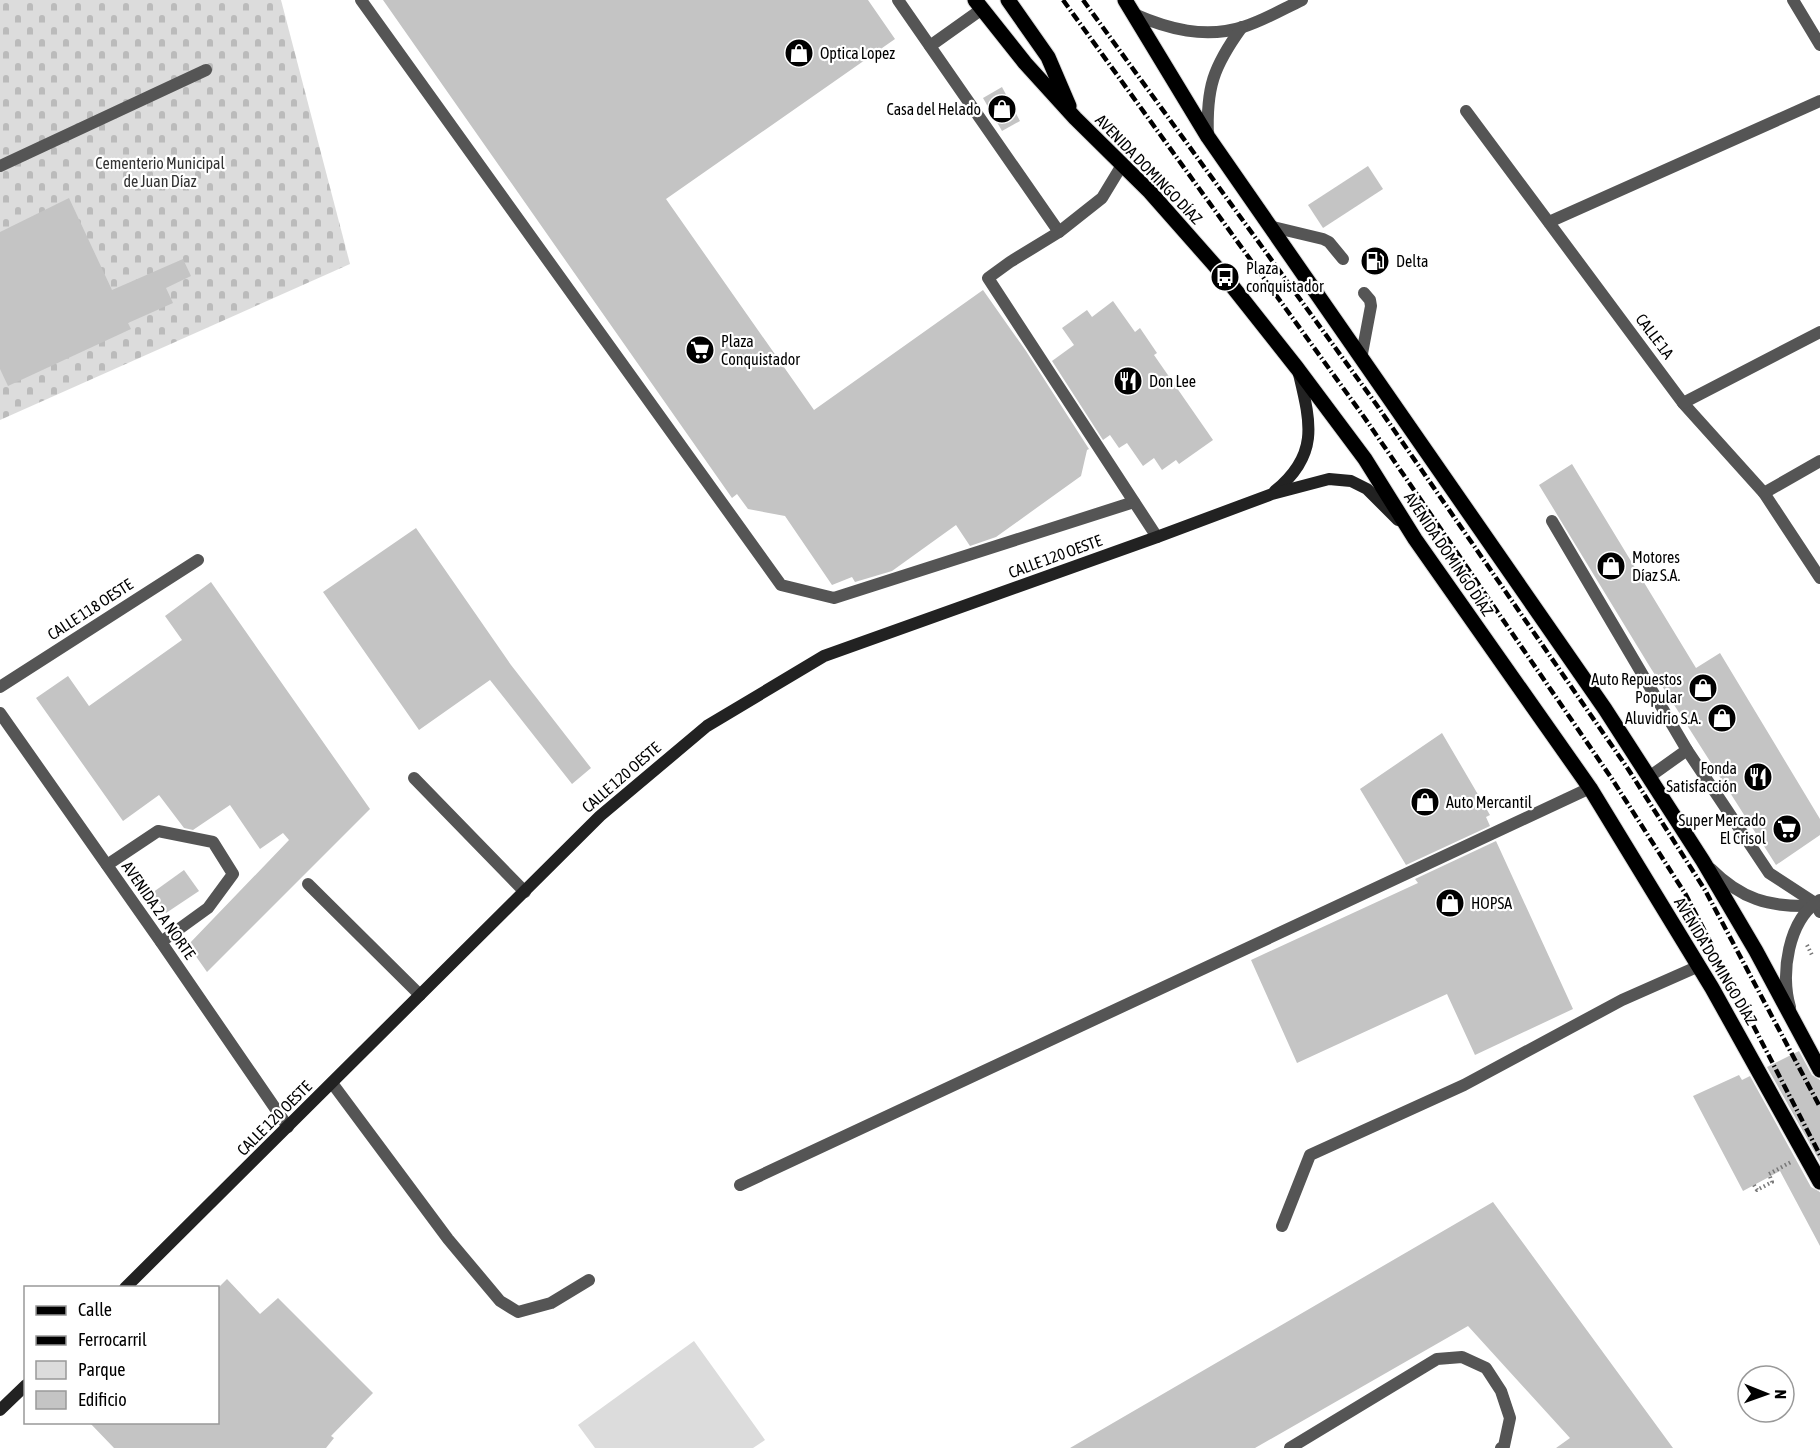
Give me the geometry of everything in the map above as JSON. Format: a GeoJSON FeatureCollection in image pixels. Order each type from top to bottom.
{"type":"FeatureCollection","features":[{"type":"Feature","properties":{"kind":"main road"},"geometry":{"type":"LineString","coordinates":[[1008,0],[1048,57],[1075,118]]}},
{"type":"Feature","properties":{"kind":"main road"},"geometry":{"type":"LineString","coordinates":[[1120,0],[1134,14]]}},
{"type":"Feature","properties":{"kind":"main road"},"geometry":{"type":"LineString","coordinates":[[1125,0],[1208,137],[1605,709],[1703,861],[1756,951],[1820,1070]]}},
{"type":"Feature","properties":{"kind":"main road","name":"AVENIDA DOMINGO DÍAZ"},"geometry":{"type":"LineString","coordinates":[[978,4],[1025,63],[1075,118],[1150,192],[1225,277],[1365,459],[1415,539],[1590,788],[1699,966],[1820,1182]]}},
{"type":"Feature","properties":{"kind":"street"},"geometry":{"type":"LineString","coordinates":[[362,0],[781,585],[834,598],[1134,502]]}},
{"type":"Feature","properties":{"kind":"street"},"geometry":{"type":"LineString","coordinates":[[898,0],[1059,232]]}},
{"type":"Feature","properties":{"kind":"street"},"geometry":{"type":"LineString","coordinates":[[1134,14],[1159,25],[1187,32],[1215,32],[1242,27],[1302,0]]}},
{"type":"Feature","properties":{"kind":"street"},"geometry":{"type":"LineString","coordinates":[[1793,0],[1820,45]]}},
{"type":"Feature","properties":{"kind":"street"},"geometry":{"type":"LineString","coordinates":[[930,46],[978,4]]}},
{"type":"Feature","properties":{"kind":"street"},"geometry":{"type":"LineString","coordinates":[[1208,137],[1206,107],[1212,78],[1224,51],[1242,27]]}},
{"type":"Feature","properties":{"kind":"street"},"geometry":{"type":"LineString","coordinates":[[0,166],[206,70]]}},
{"type":"Feature","properties":{"kind":"street"},"geometry":{"type":"LineString","coordinates":[[1549,222],[1820,101]]}},
{"type":"Feature","properties":{"kind":"street","name":"CALLE 1A"},"geometry":{"type":"LineString","coordinates":[[1466,111],[1683,403],[1764,494],[1820,578]]}},
{"type":"Feature","properties":{"kind":"street"},"geometry":{"type":"LineString","coordinates":[[1122,165],[1102,198],[1059,232],[988,278],[1157,537]]}},
{"type":"Feature","properties":{"kind":"street"},"geometry":{"type":"LineString","coordinates":[[1269,226],[1323,239],[1329,242],[1343,259]]}},
{"type":"Feature","properties":{"kind":"street"},"geometry":{"type":"LineString","coordinates":[[1361,359],[1371,306],[1370,300],[1364,293]]}},
{"type":"Feature","properties":{"kind":"street"},"geometry":{"type":"LineString","coordinates":[[1683,403],[1820,332]]}},
{"type":"Feature","properties":{"kind":"street","name":"CALLE 120 OESTE"},"geometry":{"type":"LineString","coordinates":[[1272,494],[1292,477],[1303,459],[1308,440],[1307,408],[1297,368]]}},
{"type":"Feature","properties":{"kind":"street"},"geometry":{"type":"LineString","coordinates":[[1764,494],[1820,460]]}},
{"type":"Feature","properties":{"kind":"street","name":"CALLE 120 OESTE"},"geometry":{"type":"LineString","coordinates":[[126,1286],[600,816],[707,726],[824,656],[1272,494],[1329,479],[1351,481],[1367,489],[1415,539]]}},
{"type":"Feature","properties":{"kind":"street"},"geometry":{"type":"LineString","coordinates":[[1552,521],[1687,750],[1769,873],[1791,885],[1816,906]]}},
{"type":"Feature","properties":{"kind":"street","name":"CALLE 118 OESTE"},"geometry":{"type":"LineString","coordinates":[[0,687],[198,560]]}},
{"type":"Feature","properties":{"kind":"street","name":"AVENIDA 2 A NORTE"},"geometry":{"type":"LineString","coordinates":[[0,713],[288,1127]]}},
{"type":"Feature","properties":{"kind":"street"},"geometry":{"type":"LineString","coordinates":[[1649,777],[1687,750]]}},
{"type":"Feature","properties":{"kind":"street"},"geometry":{"type":"LineString","coordinates":[[414,778],[525,892]]}},
{"type":"Feature","properties":{"kind":"street"},"geometry":{"type":"LineString","coordinates":[[740,1185],[1590,788]]}},
{"type":"Feature","properties":{"kind":"street"},"geometry":{"type":"LineString","coordinates":[[107,865],[158,831],[213,842],[233,874],[208,908],[161,942]]}},
{"type":"Feature","properties":{"kind":"street"},"geometry":{"type":"LineString","coordinates":[[1703,861],[1721,879],[1741,893],[1763,902],[1786,907],[1816,906]]}},
{"type":"Feature","properties":{"kind":"street"},"geometry":{"type":"LineString","coordinates":[[308,884],[420,995]]}},
{"type":"Feature","properties":{"kind":"street"},"geometry":{"type":"LineString","coordinates":[[1794,1023],[1787,999],[1785,975],[1787,958],[1797,927],[1816,906]]}},
{"type":"Feature","properties":{"kind":"street"},"geometry":{"type":"LineString","coordinates":[[1282,1226],[1310,1155],[1464,1085],[1622,1000],[1699,966]]}},
{"type":"Feature","properties":{"kind":"street"},"geometry":{"type":"LineString","coordinates":[[332,1083],[448,1239],[500,1301],[518,1312],[551,1303],[589,1280]]}},
{"type":"Feature","properties":{"kind":"street"},"geometry":{"type":"LineString","coordinates":[[1290,1448],[1437,1359],[1462,1357],[1486,1368],[1501,1391],[1510,1418],[1502,1448]]}},
{"type":"Feature","properties":{"kind":"street"},"geometry":{"type":"LineString","coordinates":[[0,1410],[24,1387]]}},
{"type":"Feature","properties":{"kind":"path"},"geometry":{"type":"LineString","coordinates":[[1754,1185],[1757,1190],[1772,1182],[1769,1174],[1804,1154]]}},
{"type":"Feature","properties":{"kind":"green space","name":"Cementerio Municipal de Juan Díaz"},"geometry":{"type":"Polygon","coordinates":[[[0,0],[281,0],[350,264],[0,420],[0,0]]]}},
{"type":"Feature","properties":{"kind":"green space"},"geometry":{"type":"Polygon","coordinates":[[[694,1341],[765,1440],[753,1448],[595,1448],[578,1425],[694,1341]]]}},
{"type":"Feature","properties":{"kind":"building","name":"Plaza Conquistador"},"geometry":{"type":"Polygon","coordinates":[[[383,0],[868,0],[895,39],[666,199],[814,410],[983,290],[1026,351],[1089,449],[1081,476],[996,537],[970,546],[956,525],[892,571],[855,582],[852,577],[832,585],[785,516],[748,509],[737,494],[732,498],[383,0]]]}},
{"type":"Feature","properties":{"kind":"building","name":"Casa del Helado"},"geometry":{"type":"Polygon","coordinates":[[[1002,87],[1020,121],[1002,131],[983,98],[1002,87]]]}},
{"type":"Feature","properties":{"kind":"building"},"geometry":{"type":"Polygon","coordinates":[[[1368,166],[1383,189],[1323,228],[1308,205],[1368,166]]]}},
{"type":"Feature","properties":{"kind":"building"},"geometry":{"type":"Polygon","coordinates":[[[69,198],[112,290],[183,259],[191,276],[166,288],[173,303],[128,323],[131,329],[8,386],[0,369],[0,232],[69,198]]]}},
{"type":"Feature","properties":{"kind":"building","name":"Don Lee"},"geometry":{"type":"Polygon","coordinates":[[[1113,301],[1135,332],[1140,328],[1157,353],[1154,355],[1213,440],[1179,464],[1176,460],[1162,470],[1154,458],[1143,466],[1127,443],[1119,448],[1110,435],[1103,440],[1052,361],[1074,345],[1062,328],[1087,310],[1092,317],[1113,301]]]}},
{"type":"Feature","properties":{"kind":"building"},"geometry":{"type":"Polygon","coordinates":[[[1572,464],[1696,668],[1720,653],[1820,819],[1820,835],[1776,865],[1650,667],[1539,485],[1572,464]]]}},
{"type":"Feature","properties":{"kind":"building"},"geometry":{"type":"Polygon","coordinates":[[[416,528],[511,665],[591,768],[572,784],[490,680],[419,730],[323,592],[416,528]]]}},
{"type":"Feature","properties":{"kind":"building"},"geometry":{"type":"Polygon","coordinates":[[[211,582],[370,809],[207,972],[188,945],[289,840],[283,833],[260,849],[230,805],[193,830],[184,828],[159,795],[123,821],[36,698],[68,676],[89,706],[182,640],[165,616],[211,582]]]}},
{"type":"Feature","properties":{"kind":"building","name":"Auto Mercantil"},"geometry":{"type":"Polygon","coordinates":[[[1442,733],[1490,815],[1486,817],[1490,826],[1406,865],[1360,789],[1442,733]]]}},
{"type":"Feature","properties":{"kind":"building","name":"HOPSA"},"geometry":{"type":"Polygon","coordinates":[[[1496,841],[1573,1009],[1475,1055],[1447,994],[1297,1063],[1251,960],[1418,883],[1415,879],[1496,841]]]}},
{"type":"Feature","properties":{"kind":"building"},"geometry":{"type":"Polygon","coordinates":[[[184,870],[199,891],[166,913],[152,893],[184,870]]]}},
{"type":"Feature","properties":{"kind":"building"},"geometry":{"type":"Polygon","coordinates":[[[1799,1051],[1812,1075],[1820,1080],[1820,1162],[1767,1067],[1799,1051]]]}},
{"type":"Feature","properties":{"kind":"building"},"geometry":{"type":"Polygon","coordinates":[[[1739,1075],[1742,1080],[1750,1076],[1811,1187],[1820,1192],[1820,1246],[1780,1171],[1743,1191],[1693,1096],[1739,1075]]]}},
{"type":"Feature","properties":{"kind":"building"},"geometry":{"type":"Polygon","coordinates":[[[1493,1202],[1673,1448],[1556,1448],[1570,1438],[1468,1326],[1255,1448],[1070,1448],[1493,1202]]]}},
{"type":"Feature","properties":{"kind":"building"},"geometry":{"type":"Polygon","coordinates":[[[227,1279],[260,1314],[278,1298],[373,1393],[331,1436],[334,1438],[326,1448],[114,1448],[91,1424],[219,1424],[219,1287],[227,1279]]]}},
{"type":"Feature","properties":{"kind":"railway"},"geometry":{"type":"LineString","coordinates":[[1063,0],[1364,417],[1612,779],[1686,895],[1820,1155]]}},
{"type":"Feature","properties":{"kind":"railway"},"geometry":{"type":"LineString","coordinates":[[1083,0],[1376,404],[1628,769],[1705,890],[1820,1107]]}},
{"type":"Feature","properties":{"kind":"place","name":"Optica Lopez"},"geometry":{"type":"Point","coordinates":[799,53]}},
{"type":"Feature","properties":{"kind":"place","name":"Casa del Helado"},"geometry":{"type":"Point","coordinates":[1002,109]}},
{"type":"Feature","properties":{"kind":"place","name":"Delta"},"geometry":{"type":"Point","coordinates":[1375,261]}},
{"type":"Feature","properties":{"kind":"place","name":"Plaza conquistador"},"geometry":{"type":"Point","coordinates":[1225,277]}},
{"type":"Feature","properties":{"kind":"place","name":"Plaza Conquistador"},"geometry":{"type":"Point","coordinates":[700,350]}},
{"type":"Feature","properties":{"kind":"place","name":"Don Lee"},"geometry":{"type":"Point","coordinates":[1128,381]}},
{"type":"Feature","properties":{"kind":"place","name":"Motores Díaz S.A."},"geometry":{"type":"Point","coordinates":[1611,566]}},
{"type":"Feature","properties":{"kind":"place","name":"Auto Repuestos Popular"},"geometry":{"type":"Point","coordinates":[1703,688]}},
{"type":"Feature","properties":{"kind":"place","name":"Aluvidrio S.A."},"geometry":{"type":"Point","coordinates":[1722,718]}},
{"type":"Feature","properties":{"kind":"place","name":"Fonda Satisfacción"},"geometry":{"type":"Point","coordinates":[1758,777]}},
{"type":"Feature","properties":{"kind":"place","name":"Auto Mercantil"},"geometry":{"type":"Point","coordinates":[1425,802]}},
{"type":"Feature","properties":{"kind":"place","name":"Super Mercado El Crisol"},"geometry":{"type":"Point","coordinates":[1787,829]}},
{"type":"Feature","properties":{"kind":"place","name":"HOPSA"},"geometry":{"type":"Point","coordinates":[1450,903]}}]}
